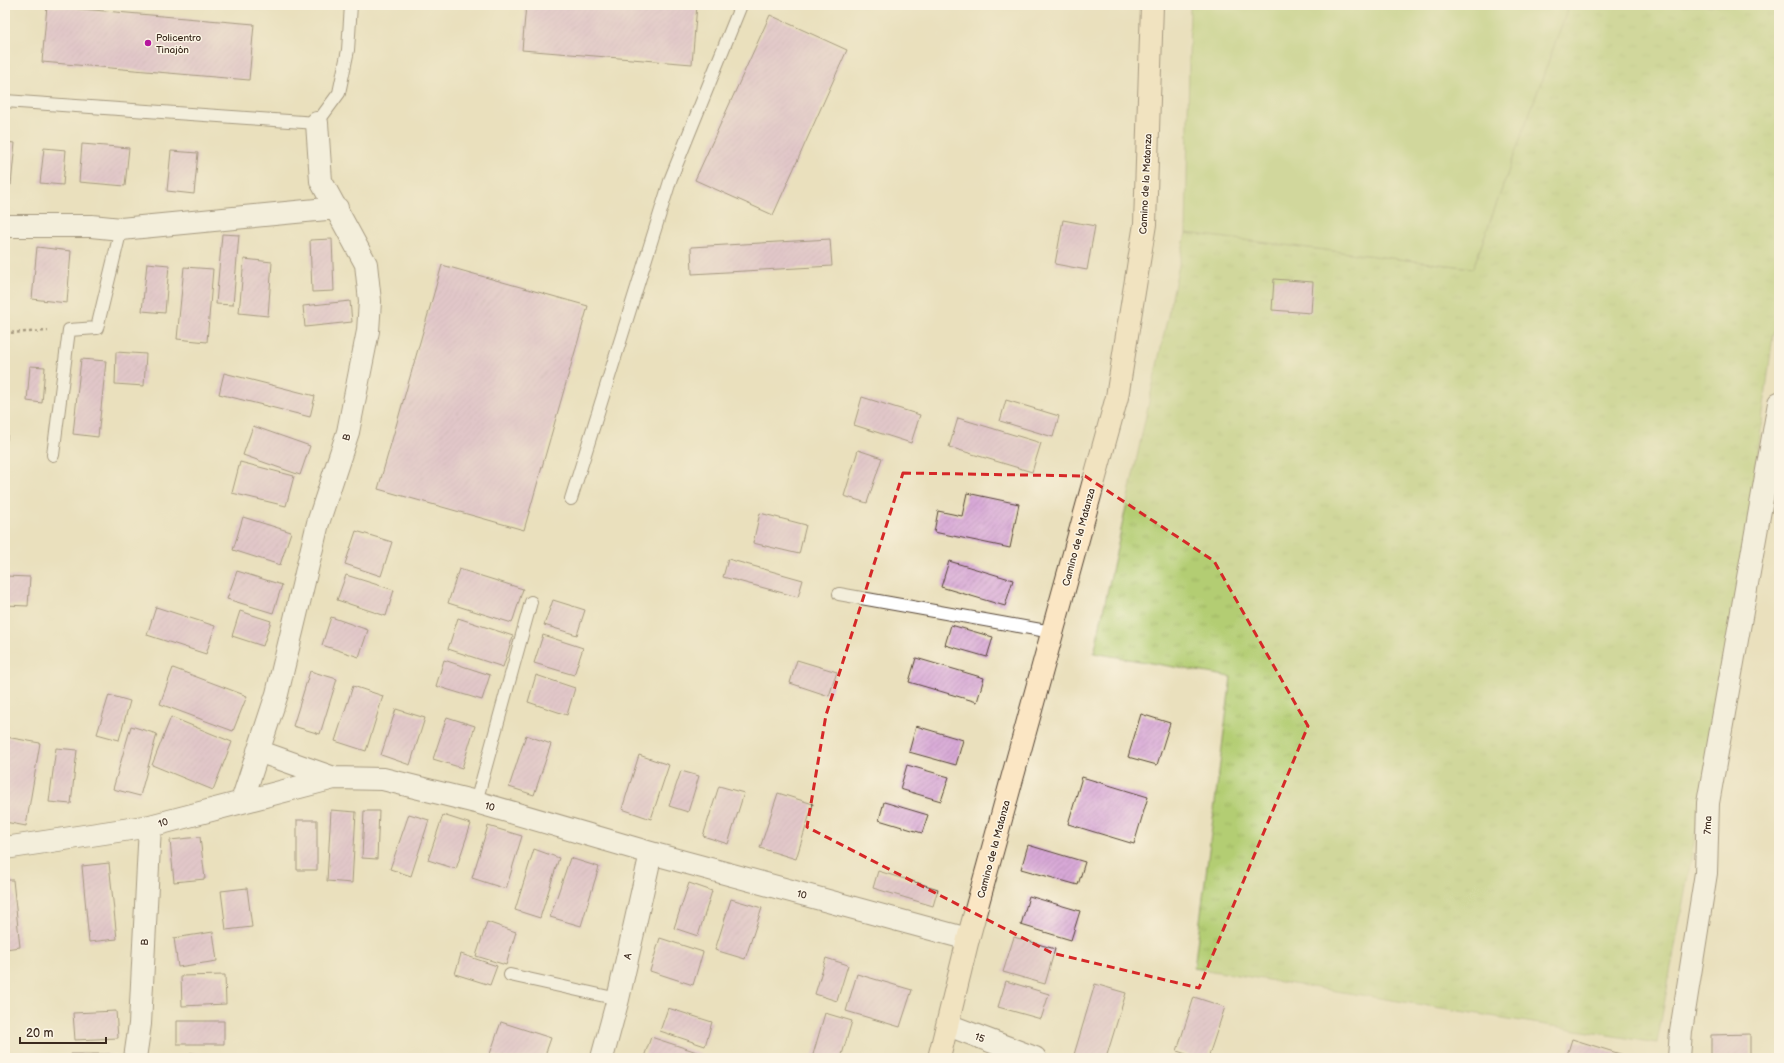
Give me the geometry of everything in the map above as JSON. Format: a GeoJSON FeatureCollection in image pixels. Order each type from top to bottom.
{"type":"FeatureCollection","features":[{"type":"Feature","properties":{"kind":"main road","name":"Camino de la Matanza"},"geometry":{"type":"LineString","coordinates":[[939,1058],[968,939],[1117,397],[1144,232],[1152,5]]}},
{"type":"Feature","properties":{"kind":"street","name":"B"},"geometry":{"type":"LineString","coordinates":[[242,801],[277,694],[318,523],[348,432],[368,331],[370,301],[366,264],[321,180],[317,123]]}},
{"type":"Feature","properties":{"kind":"street"},"geometry":{"type":"LineString","coordinates":[[5,226],[91,226],[121,229],[337,208]]}},
{"type":"Feature","properties":{"kind":"street","name":"7ma"},"geometry":{"type":"LineString","coordinates":[[1679,1058],[1681,1031],[1706,873],[1708,804],[1779,402]]}},
{"type":"Feature","properties":{"kind":"street"},"geometry":{"type":"LineString","coordinates":[[258,752],[334,778]]}},
{"type":"Feature","properties":{"kind":"street","name":"10"},"geometry":{"type":"LineString","coordinates":[[5,848],[150,826],[334,778],[383,779],[476,802],[651,853],[968,939]]}},
{"type":"Feature","properties":{"kind":"street","name":"B"},"geometry":{"type":"LineString","coordinates":[[135,1058],[140,1024],[150,826]]}},
{"type":"Feature","properties":{"kind":"street","name":"A"},"geometry":{"type":"LineString","coordinates":[[602,1058],[618,999],[651,853]]}},
{"type":"Feature","properties":{"kind":"street","name":"15"},"geometry":{"type":"LineString","coordinates":[[948,1025],[1035,1058]]}},
{"type":"Feature","properties":{"kind":"lane"},"geometry":{"type":"LineString","coordinates":[[5,101],[317,123],[339,93],[348,50],[352,5]]}},
{"type":"Feature","properties":{"kind":"lane"},"geometry":{"type":"LineString","coordinates":[[571,499],[671,178],[741,5]]}},
{"type":"Feature","properties":{"kind":"lane"},"geometry":{"type":"LineString","coordinates":[[53,455],[69,330],[97,328],[121,229]]}},
{"type":"Feature","properties":{"kind":"lane"},"geometry":{"type":"LineString","coordinates":[[839,594],[1052,632]]}},
{"type":"Feature","properties":{"kind":"lane"},"geometry":{"type":"LineString","coordinates":[[476,802],[531,602]]}},
{"type":"Feature","properties":{"kind":"lane"},"geometry":{"type":"LineString","coordinates":[[510,975],[618,999]]}},
{"type":"Feature","properties":{"kind":"path"},"geometry":{"type":"LineString","coordinates":[[5,333],[69,330]]}},
{"type":"Feature","properties":{"kind":"highlighted area"},"geometry":{"type":"Polygon","coordinates":[[[903,473],[1085,476],[1214,561],[1308,726],[1199,988],[1052,953],[807,827],[826,715],[903,473]]]}},
{"type":"Feature","properties":{"kind":"green space"},"geometry":{"type":"Polygon","coordinates":[[[1190,5],[1569,5],[1473,268],[1186,233],[1190,5]]]}},
{"type":"Feature","properties":{"kind":"green space"},"geometry":{"type":"Polygon","coordinates":[[[1569,5],[1779,5],[1779,319],[1773,335],[1740,594],[1657,1043],[1194,968],[1231,677],[1094,653],[1186,233],[1473,268],[1569,5]]]}},
{"type":"Feature","properties":{"kind":"building"},"geometry":{"type":"Polygon","coordinates":[[[526,5],[697,5],[692,64],[522,50],[526,5]]]}},
{"type":"Feature","properties":{"kind":"building","name":"Policentro Tinajón"},"geometry":{"type":"Polygon","coordinates":[[[47,6],[254,24],[249,80],[42,62],[47,6]]]}},
{"type":"Feature","properties":{"kind":"building"},"geometry":{"type":"Polygon","coordinates":[[[770,15],[847,50],[773,215],[695,180],[770,15]]]}},
{"type":"Feature","properties":{"kind":"building"},"geometry":{"type":"Polygon","coordinates":[[[5,142],[15,143],[11,185],[5,184],[5,142]]]}},
{"type":"Feature","properties":{"kind":"building"},"geometry":{"type":"Polygon","coordinates":[[[82,144],[129,148],[125,186],[79,182],[82,144]]]}},
{"type":"Feature","properties":{"kind":"building"},"geometry":{"type":"Polygon","coordinates":[[[44,148],[66,150],[63,185],[40,183],[44,148]]]}},
{"type":"Feature","properties":{"kind":"building"},"geometry":{"type":"Polygon","coordinates":[[[171,151],[198,153],[194,194],[167,191],[171,151]]]}},
{"type":"Feature","properties":{"kind":"building"},"geometry":{"type":"Polygon","coordinates":[[[1063,220],[1095,226],[1087,270],[1055,264],[1063,220]]]}},
{"type":"Feature","properties":{"kind":"building"},"geometry":{"type":"Polygon","coordinates":[[[222,234],[239,235],[233,305],[216,304],[222,234]]]}},
{"type":"Feature","properties":{"kind":"building"},"geometry":{"type":"Polygon","coordinates":[[[332,239],[334,291],[312,292],[310,240],[332,239]]]}},
{"type":"Feature","properties":{"kind":"building"},"geometry":{"type":"Polygon","coordinates":[[[830,239],[832,266],[692,274],[691,247],[830,239]]]}},
{"type":"Feature","properties":{"kind":"building"},"geometry":{"type":"Polygon","coordinates":[[[37,247],[71,251],[67,303],[32,299],[37,247]]]}},
{"type":"Feature","properties":{"kind":"building"},"geometry":{"type":"Polygon","coordinates":[[[244,259],[272,262],[268,316],[239,313],[244,259]]]}},
{"type":"Feature","properties":{"kind":"building"},"geometry":{"type":"Polygon","coordinates":[[[147,263],[169,265],[165,313],[142,311],[147,263]]]}},
{"type":"Feature","properties":{"kind":"building"},"geometry":{"type":"Polygon","coordinates":[[[442,265],[588,306],[524,530],[378,489],[442,265]]]}},
{"type":"Feature","properties":{"kind":"building"},"geometry":{"type":"Polygon","coordinates":[[[184,267],[213,269],[207,342],[177,339],[184,267]]]}},
{"type":"Feature","properties":{"kind":"building"},"geometry":{"type":"Polygon","coordinates":[[[1274,279],[1313,282],[1311,313],[1272,310],[1274,279]]]}},
{"type":"Feature","properties":{"kind":"building"},"geometry":{"type":"Polygon","coordinates":[[[350,301],[352,322],[305,327],[303,306],[350,301]]]}},
{"type":"Feature","properties":{"kind":"building"},"geometry":{"type":"Polygon","coordinates":[[[116,352],[146,354],[144,386],[115,384],[116,352]]]}},
{"type":"Feature","properties":{"kind":"building"},"geometry":{"type":"Polygon","coordinates":[[[81,359],[106,361],[98,437],[73,434],[81,359]]]}},
{"type":"Feature","properties":{"kind":"building"},"geometry":{"type":"Polygon","coordinates":[[[30,366],[45,367],[42,403],[27,401],[30,366]]]}},
{"type":"Feature","properties":{"kind":"building"},"geometry":{"type":"Polygon","coordinates":[[[224,373],[315,396],[310,417],[219,394],[224,373]]]}},
{"type":"Feature","properties":{"kind":"building"},"geometry":{"type":"Polygon","coordinates":[[[862,397],[920,415],[911,443],[854,425],[862,397]]]}},
{"type":"Feature","properties":{"kind":"building"},"geometry":{"type":"Polygon","coordinates":[[[1006,400],[1059,416],[1053,437],[1000,421],[1006,400]]]}},
{"type":"Feature","properties":{"kind":"building"},"geometry":{"type":"Polygon","coordinates":[[[5,417],[9,418],[7,440],[5,439],[5,417]]]}},
{"type":"Feature","properties":{"kind":"building"},"geometry":{"type":"Polygon","coordinates":[[[958,418],[1041,443],[1032,472],[949,447],[958,418]]]}},
{"type":"Feature","properties":{"kind":"building"},"geometry":{"type":"Polygon","coordinates":[[[253,426],[310,446],[300,475],[243,455],[253,426]]]}},
{"type":"Feature","properties":{"kind":"building"},"geometry":{"type":"Polygon","coordinates":[[[858,450],[882,458],[867,503],[844,496],[858,450]]]}},
{"type":"Feature","properties":{"kind":"building"},"geometry":{"type":"Polygon","coordinates":[[[240,462],[294,476],[286,506],[232,493],[240,462]]]}},
{"type":"Feature","properties":{"kind":"building"},"geometry":{"type":"Polygon","coordinates":[[[967,493],[1019,504],[1010,548],[934,532],[938,511],[962,516],[967,493]]]}},
{"type":"Feature","properties":{"kind":"building"},"geometry":{"type":"Polygon","coordinates":[[[760,513],[806,525],[799,554],[753,543],[760,513]]]}},
{"type":"Feature","properties":{"kind":"building"},"geometry":{"type":"Polygon","coordinates":[[[243,517],[291,532],[280,565],[233,550],[243,517]]]}},
{"type":"Feature","properties":{"kind":"building"},"geometry":{"type":"Polygon","coordinates":[[[356,531],[392,542],[381,576],[345,564],[356,531]]]}},
{"type":"Feature","properties":{"kind":"building"},"geometry":{"type":"Polygon","coordinates":[[[728,559],[803,580],[798,597],[723,577],[728,559]]]}},
{"type":"Feature","properties":{"kind":"building"},"geometry":{"type":"Polygon","coordinates":[[[949,561],[1013,580],[1005,606],[941,587],[949,561]]]}},
{"type":"Feature","properties":{"kind":"building"},"geometry":{"type":"Polygon","coordinates":[[[459,569],[523,589],[512,623],[448,603],[459,569]]]}},
{"type":"Feature","properties":{"kind":"building"},"geometry":{"type":"Polygon","coordinates":[[[237,571],[282,585],[273,613],[227,599],[237,571]]]}},
{"type":"Feature","properties":{"kind":"building"},"geometry":{"type":"Polygon","coordinates":[[[346,575],[394,590],[386,616],[337,600],[346,575]]]}},
{"type":"Feature","properties":{"kind":"building"},"geometry":{"type":"Polygon","coordinates":[[[5,576],[30,577],[28,606],[5,605],[5,576]]]}},
{"type":"Feature","properties":{"kind":"building"},"geometry":{"type":"Polygon","coordinates":[[[553,600],[585,610],[577,635],[544,625],[553,600]]]}},
{"type":"Feature","properties":{"kind":"building"},"geometry":{"type":"Polygon","coordinates":[[[156,607],[215,626],[206,654],[147,635],[156,607]]]}},
{"type":"Feature","properties":{"kind":"building"},"geometry":{"type":"Polygon","coordinates":[[[240,611],[271,621],[263,646],[232,636],[240,611]]]}},
{"type":"Feature","properties":{"kind":"building"},"geometry":{"type":"Polygon","coordinates":[[[331,617],[368,630],[359,657],[322,645],[331,617]]]}},
{"type":"Feature","properties":{"kind":"building"},"geometry":{"type":"Polygon","coordinates":[[[458,618],[513,636],[503,667],[448,649],[458,618]]]}},
{"type":"Feature","properties":{"kind":"building"},"geometry":{"type":"Polygon","coordinates":[[[951,625],[993,637],[987,657],[945,645],[951,625]]]}},
{"type":"Feature","properties":{"kind":"building"},"geometry":{"type":"Polygon","coordinates":[[[543,635],[583,648],[574,675],[534,663],[543,635]]]}},
{"type":"Feature","properties":{"kind":"building"},"geometry":{"type":"Polygon","coordinates":[[[916,658],[984,678],[977,702],[909,682],[916,658]]]}},
{"type":"Feature","properties":{"kind":"building"},"geometry":{"type":"Polygon","coordinates":[[[444,660],[490,675],[482,700],[436,686],[444,660]]]}},
{"type":"Feature","properties":{"kind":"building"},"geometry":{"type":"Polygon","coordinates":[[[797,660],[837,672],[829,696],[790,683],[797,660]]]}},
{"type":"Feature","properties":{"kind":"building"},"geometry":{"type":"Polygon","coordinates":[[[173,668],[247,696],[233,731],[160,704],[173,668]]]}},
{"type":"Feature","properties":{"kind":"building"},"geometry":{"type":"Polygon","coordinates":[[[310,671],[337,679],[320,734],[293,726],[310,671]]]}},
{"type":"Feature","properties":{"kind":"building"},"geometry":{"type":"Polygon","coordinates":[[[536,675],[575,688],[567,715],[528,702],[536,675]]]}},
{"type":"Feature","properties":{"kind":"building"},"geometry":{"type":"Polygon","coordinates":[[[353,686],[383,696],[366,751],[335,741],[353,686]]]}},
{"type":"Feature","properties":{"kind":"building"},"geometry":{"type":"Polygon","coordinates":[[[109,695],[130,701],[119,740],[97,734],[109,695]]]}},
{"type":"Feature","properties":{"kind":"building"},"geometry":{"type":"Polygon","coordinates":[[[396,709],[425,718],[410,765],[381,755],[396,709]]]}},
{"type":"Feature","properties":{"kind":"building"},"geometry":{"type":"Polygon","coordinates":[[[1141,714],[1170,723],[1157,765],[1128,757],[1141,714]]]}},
{"type":"Feature","properties":{"kind":"building"},"geometry":{"type":"Polygon","coordinates":[[[171,717],[232,742],[213,790],[152,765],[171,717]]]}},
{"type":"Feature","properties":{"kind":"building"},"geometry":{"type":"Polygon","coordinates":[[[447,717],[475,726],[462,768],[433,759],[447,717]]]}},
{"type":"Feature","properties":{"kind":"building"},"geometry":{"type":"Polygon","coordinates":[[[131,726],[157,734],[140,796],[113,789],[131,726]]]}},
{"type":"Feature","properties":{"kind":"building"},"geometry":{"type":"Polygon","coordinates":[[[916,726],[963,740],[956,765],[909,752],[916,726]]]}},
{"type":"Feature","properties":{"kind":"building"},"geometry":{"type":"Polygon","coordinates":[[[526,735],[551,744],[534,795],[509,787],[526,735]]]}},
{"type":"Feature","properties":{"kind":"building"},"geometry":{"type":"Polygon","coordinates":[[[6,737],[40,743],[26,826],[5,822],[6,737]]]}},
{"type":"Feature","properties":{"kind":"building"},"geometry":{"type":"Polygon","coordinates":[[[56,748],[77,750],[71,804],[49,802],[56,748]]]}},
{"type":"Feature","properties":{"kind":"building"},"geometry":{"type":"Polygon","coordinates":[[[639,755],[669,765],[651,819],[622,809],[639,755]]]}},
{"type":"Feature","properties":{"kind":"building"},"geometry":{"type":"Polygon","coordinates":[[[907,765],[949,777],[941,801],[900,789],[907,765]]]}},
{"type":"Feature","properties":{"kind":"building"},"geometry":{"type":"Polygon","coordinates":[[[681,771],[699,776],[688,812],[669,806],[681,771]]]}},
{"type":"Feature","properties":{"kind":"building"},"geometry":{"type":"Polygon","coordinates":[[[1082,777],[1148,797],[1134,844],[1068,824],[1082,777]]]}},
{"type":"Feature","properties":{"kind":"building"},"geometry":{"type":"Polygon","coordinates":[[[719,786],[744,793],[728,844],[703,836],[719,786]]]}},
{"type":"Feature","properties":{"kind":"building"},"geometry":{"type":"Polygon","coordinates":[[[778,793],[813,804],[796,859],[760,848],[778,793]]]}},
{"type":"Feature","properties":{"kind":"building"},"geometry":{"type":"Polygon","coordinates":[[[884,802],[928,815],[922,833],[879,820],[884,802]]]}},
{"type":"Feature","properties":{"kind":"building"},"geometry":{"type":"Polygon","coordinates":[[[331,810],[356,812],[352,883],[327,881],[331,810]]]}},
{"type":"Feature","properties":{"kind":"building"},"geometry":{"type":"Polygon","coordinates":[[[364,811],[379,811],[377,859],[362,858],[364,811]]]}},
{"type":"Feature","properties":{"kind":"building"},"geometry":{"type":"Polygon","coordinates":[[[409,814],[429,820],[411,876],[390,869],[409,814]]]}},
{"type":"Feature","properties":{"kind":"building"},"geometry":{"type":"Polygon","coordinates":[[[443,815],[471,824],[456,869],[428,860],[443,815]]]}},
{"type":"Feature","properties":{"kind":"building"},"geometry":{"type":"Polygon","coordinates":[[[297,820],[317,820],[317,870],[297,870],[297,820]]]}},
{"type":"Feature","properties":{"kind":"building"},"geometry":{"type":"Polygon","coordinates":[[[488,826],[522,836],[506,889],[472,878],[488,826]]]}},
{"type":"Feature","properties":{"kind":"building"},"geometry":{"type":"Polygon","coordinates":[[[200,837],[205,879],[174,882],[170,840],[200,837]]]}},
{"type":"Feature","properties":{"kind":"building"},"geometry":{"type":"Polygon","coordinates":[[[1028,845],[1085,862],[1078,885],[1021,869],[1028,845]]]}},
{"type":"Feature","properties":{"kind":"building"},"geometry":{"type":"Polygon","coordinates":[[[534,849],[559,858],[540,918],[515,910],[534,849]]]}},
{"type":"Feature","properties":{"kind":"building"},"geometry":{"type":"Polygon","coordinates":[[[570,858],[599,867],[581,926],[550,917],[570,858]]]}},
{"type":"Feature","properties":{"kind":"building"},"geometry":{"type":"Polygon","coordinates":[[[109,863],[117,939],[89,942],[82,866],[109,863]]]}},
{"type":"Feature","properties":{"kind":"building"},"geometry":{"type":"Polygon","coordinates":[[[878,871],[938,889],[933,906],[873,888],[878,871]]]}},
{"type":"Feature","properties":{"kind":"building"},"geometry":{"type":"Polygon","coordinates":[[[5,880],[13,880],[20,947],[5,949],[5,880]]]}},
{"type":"Feature","properties":{"kind":"building"},"geometry":{"type":"Polygon","coordinates":[[[689,883],[712,891],[698,936],[674,928],[689,883]]]}},
{"type":"Feature","properties":{"kind":"building"},"geometry":{"type":"Polygon","coordinates":[[[247,888],[252,927],[226,930],[221,891],[247,888]]]}},
{"type":"Feature","properties":{"kind":"building"},"geometry":{"type":"Polygon","coordinates":[[[1029,896],[1080,911],[1071,940],[1021,925],[1029,896]]]}},
{"type":"Feature","properties":{"kind":"building"},"geometry":{"type":"Polygon","coordinates":[[[731,899],[762,908],[745,959],[715,950],[731,899]]]}},
{"type":"Feature","properties":{"kind":"building"},"geometry":{"type":"Polygon","coordinates":[[[487,922],[516,932],[506,965],[476,956],[487,922]]]}},
{"type":"Feature","properties":{"kind":"building"},"geometry":{"type":"Polygon","coordinates":[[[213,932],[217,961],[178,967],[174,938],[213,932]]]}},
{"type":"Feature","properties":{"kind":"building"},"geometry":{"type":"Polygon","coordinates":[[[1014,937],[1055,949],[1045,984],[1003,972],[1014,937]]]}},
{"type":"Feature","properties":{"kind":"building"},"geometry":{"type":"Polygon","coordinates":[[[660,938],[703,952],[693,985],[650,971],[660,938]]]}},
{"type":"Feature","properties":{"kind":"building"},"geometry":{"type":"Polygon","coordinates":[[[461,954],[497,966],[490,985],[455,974],[461,954]]]}},
{"type":"Feature","properties":{"kind":"building"},"geometry":{"type":"Polygon","coordinates":[[[826,958],[848,965],[837,1001],[815,994],[826,958]]]}},
{"type":"Feature","properties":{"kind":"building"},"geometry":{"type":"Polygon","coordinates":[[[857,974],[912,990],[900,1027],[846,1011],[857,974]]]}},
{"type":"Feature","properties":{"kind":"building"},"geometry":{"type":"Polygon","coordinates":[[[225,975],[226,1004],[182,1006],[181,976],[225,975]]]}},
{"type":"Feature","properties":{"kind":"building"},"geometry":{"type":"Polygon","coordinates":[[[1006,981],[1049,994],[1041,1019],[998,1007],[1006,981]]]}},
{"type":"Feature","properties":{"kind":"building"},"geometry":{"type":"Polygon","coordinates":[[[1095,984],[1126,993],[1106,1058],[1073,1058],[1095,984]]]}},
{"type":"Feature","properties":{"kind":"building"},"geometry":{"type":"Polygon","coordinates":[[[1194,997],[1225,1007],[1208,1058],[1198,1058],[1177,1051],[1194,997]]]}},
{"type":"Feature","properties":{"kind":"building"},"geometry":{"type":"Polygon","coordinates":[[[668,1008],[712,1022],[705,1046],[660,1031],[668,1008]]]}},
{"type":"Feature","properties":{"kind":"building"},"geometry":{"type":"Polygon","coordinates":[[[116,1011],[118,1038],[75,1040],[73,1013],[116,1011]]]}},
{"type":"Feature","properties":{"kind":"building"},"geometry":{"type":"Polygon","coordinates":[[[825,1013],[852,1021],[841,1058],[812,1058],[825,1013]]]}},
{"type":"Feature","properties":{"kind":"building"},"geometry":{"type":"Polygon","coordinates":[[[177,1021],[224,1021],[224,1044],[177,1044],[177,1021]]]}},
{"type":"Feature","properties":{"kind":"building"},"geometry":{"type":"Polygon","coordinates":[[[501,1022],[551,1038],[544,1058],[503,1058],[490,1054],[501,1022]]]}},
{"type":"Feature","properties":{"kind":"building"},"geometry":{"type":"Polygon","coordinates":[[[1750,1034],[1750,1058],[1711,1058],[1711,1035],[1750,1034]]]}},
{"type":"Feature","properties":{"kind":"building"},"geometry":{"type":"Polygon","coordinates":[[[651,1037],[700,1053],[698,1058],[644,1057],[651,1037]]]}},
{"type":"Feature","properties":{"kind":"building"},"geometry":{"type":"Polygon","coordinates":[[[1572,1039],[1630,1057],[1566,1058],[1572,1039]]]}},
{"type":"Feature","properties":{"kind":"building"},"geometry":{"type":"Polygon","coordinates":[[[190,1053],[238,1057],[238,1058],[189,1058],[190,1053]]]}},
{"type":"Feature","properties":{"kind":"building"},"geometry":{"type":"Polygon","coordinates":[[[71,1054],[110,1054],[110,1058],[71,1058],[71,1054]]]}},
{"type":"Feature","properties":{"kind":"place","name":"Policentro Tinajón"},"geometry":{"type":"Point","coordinates":[148,43]}}]}
